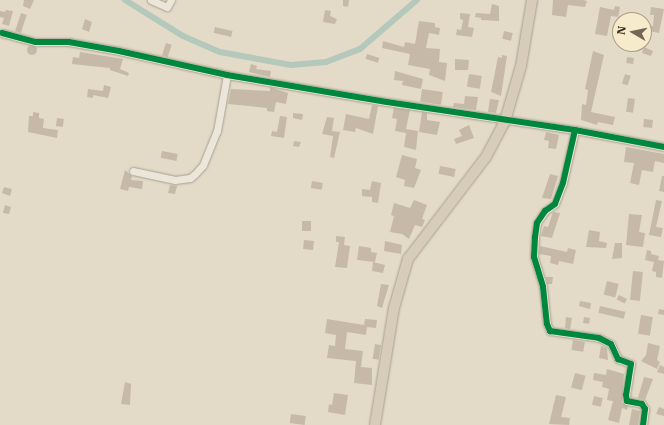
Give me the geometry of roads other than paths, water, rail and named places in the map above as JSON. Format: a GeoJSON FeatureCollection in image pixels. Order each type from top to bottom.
{"type":"FeatureCollection","features":[{"type":"Feature","properties":{"kind":"highway"},"geometry":{"type":"LineString","coordinates":[[374,425],[394,308],[408,259],[486,157],[505,121],[521,66],[532,0]]}},
{"type":"Feature","properties":{"kind":"street"},"geometry":{"type":"LineString","coordinates":[[151,0],[167,7],[171,0]]}},
{"type":"Feature","properties":{"kind":"street"},"geometry":{"type":"LineString","coordinates":[[2,34],[36,42],[68,42],[119,50],[227,75],[505,121],[575,130],[664,147]]}},
{"type":"Feature","properties":{"kind":"street"},"geometry":{"type":"LineString","coordinates":[[133,171],[174,180],[190,178],[195,174],[203,165],[217,131],[227,75]]}},
{"type":"Feature","properties":{"kind":"street"},"geometry":{"type":"LineString","coordinates":[[575,130],[563,183],[554,204],[545,210],[537,223],[534,257],[542,287],[547,324],[550,331],[599,338],[611,344],[618,358],[631,364],[626,395],[627,401],[642,404],[645,409],[643,425]]}},
{"type":"Feature","properties":{"kind":"waterway"},"geometry":{"type":"LineString","coordinates":[[125,0],[183,36],[220,52],[291,65],[326,62],[360,49],[417,0]]}}]}
